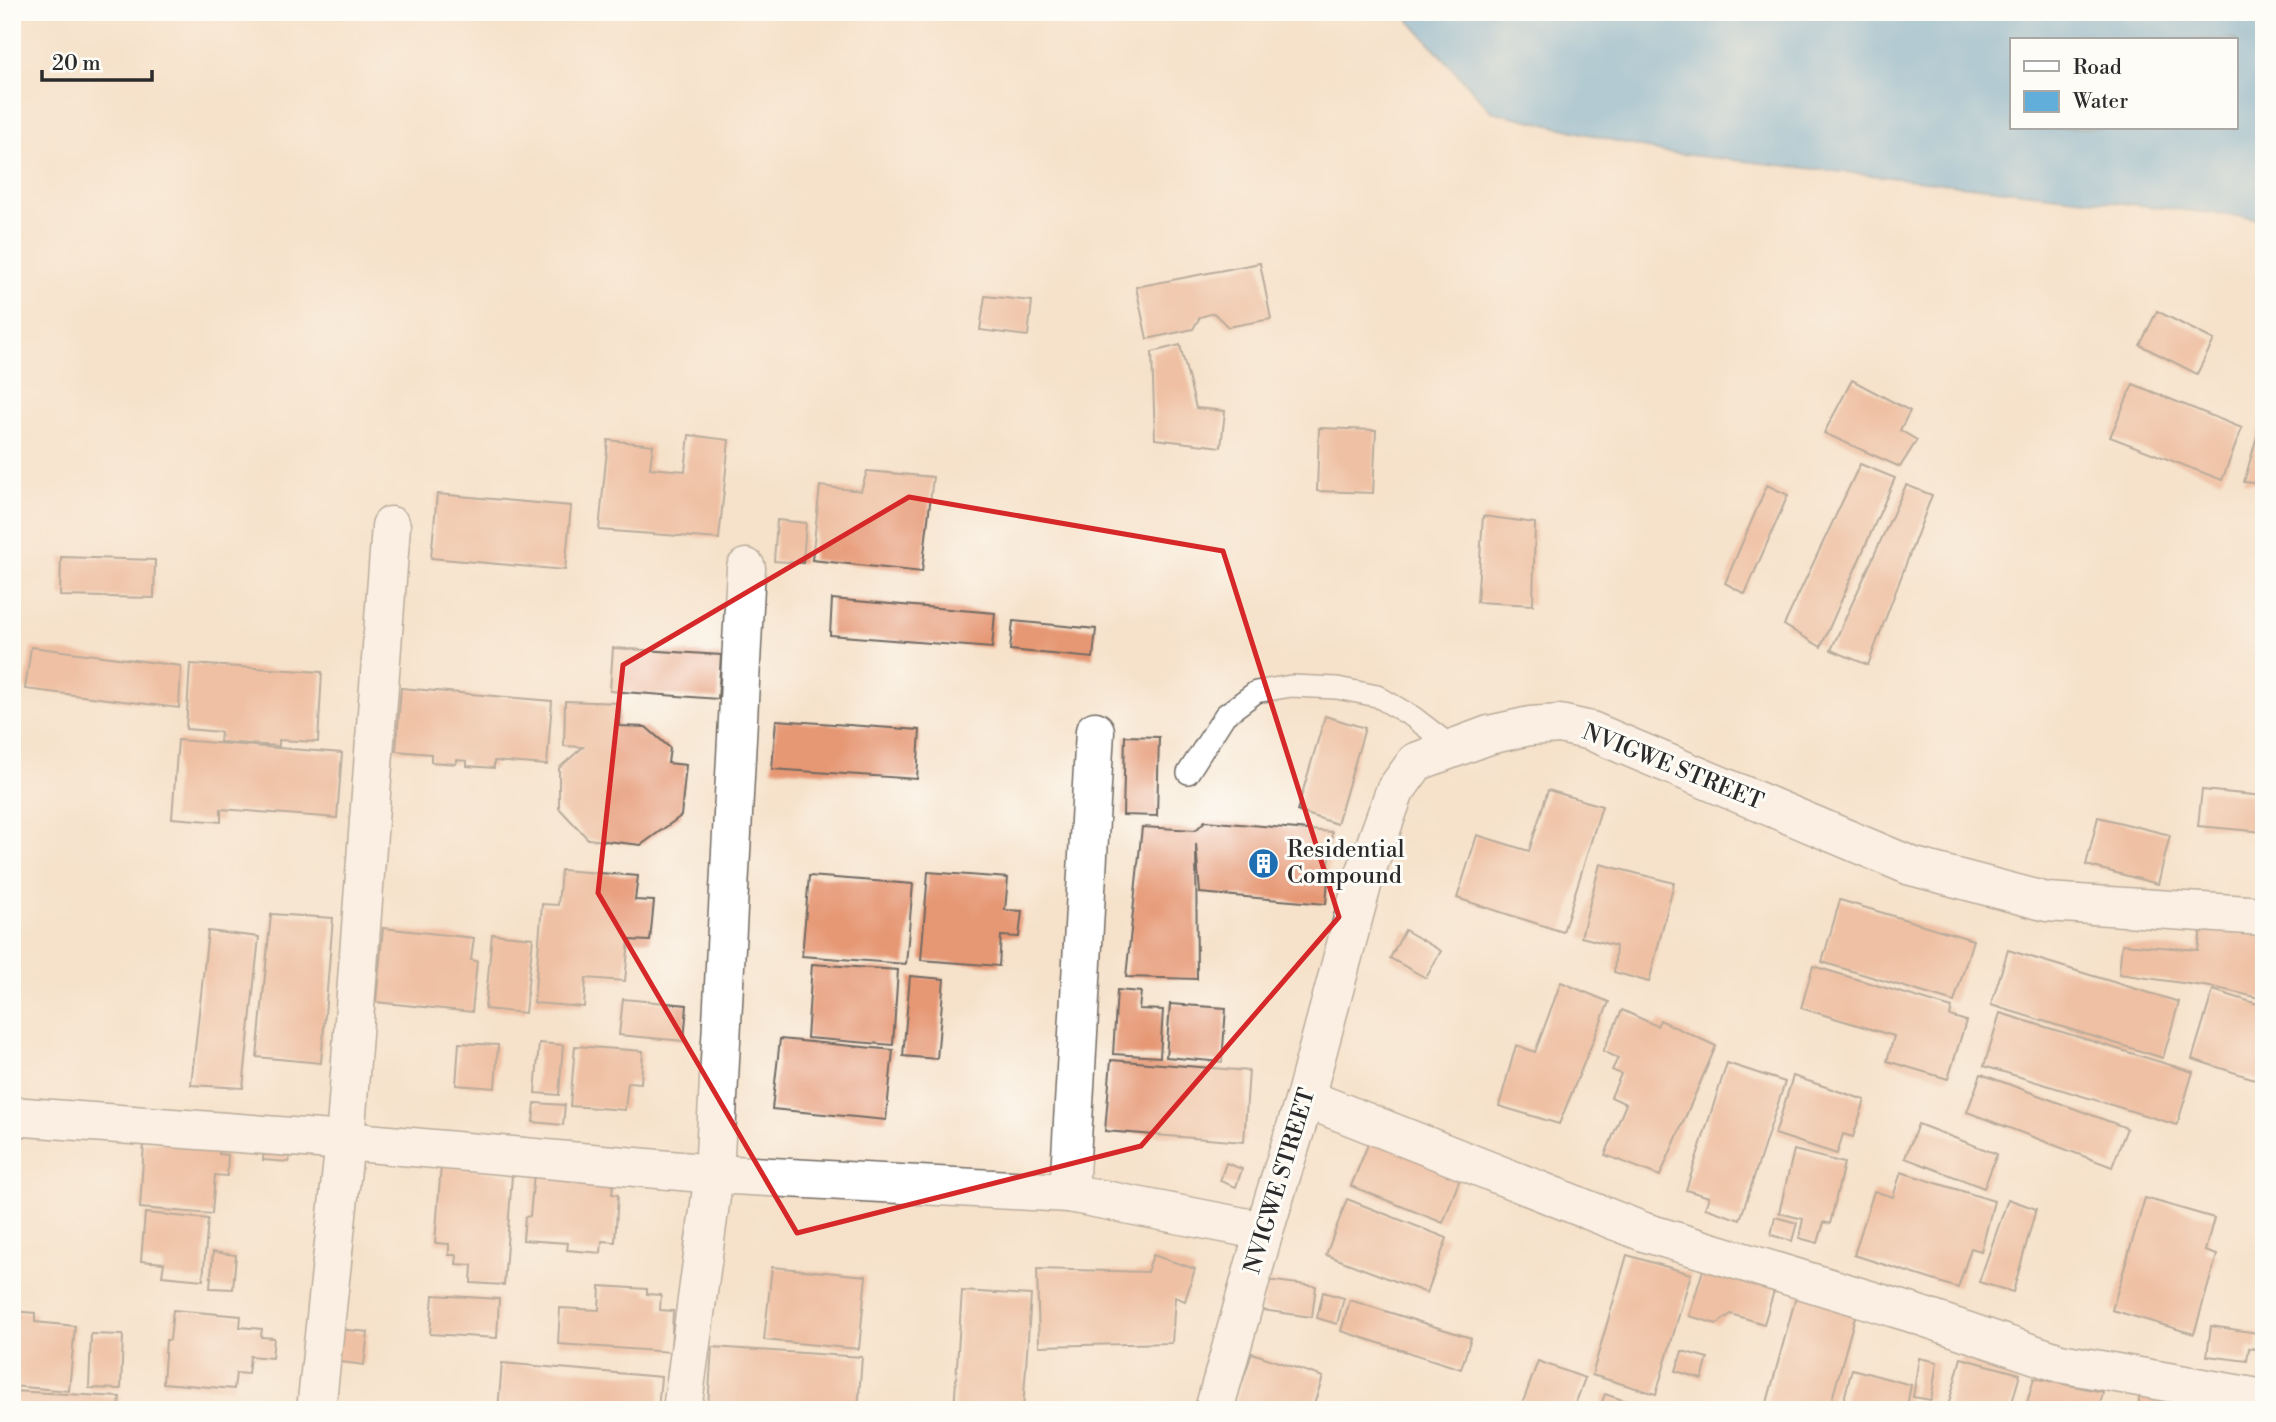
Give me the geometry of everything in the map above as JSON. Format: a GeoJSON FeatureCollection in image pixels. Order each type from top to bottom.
{"type":"FeatureCollection","features":[{"type":"Feature","properties":{"kind":"street"},"geometry":{"type":"LineString","coordinates":[[316,1410],[345,1141],[391,526]]}},
{"type":"Feature","properties":{"kind":"street"},"geometry":{"type":"LineString","coordinates":[[682,1410],[714,1174],[746,568]]}},
{"type":"Feature","properties":{"kind":"street","name":"NVIGWE STREET"},"geometry":{"type":"LineString","coordinates":[[1214,1410],[1264,1231],[1305,1098],[1365,874],[1395,791],[1416,762],[1489,735],[1530,726],[1560,724],[1591,731],[1911,866],[2047,901],[2264,916]]}},
{"type":"Feature","properties":{"kind":"street"},"geometry":{"type":"LineString","coordinates":[[1069,1193],[1095,732]]}},
{"type":"Feature","properties":{"kind":"street"},"geometry":{"type":"LineString","coordinates":[[1305,1098],[1644,1232],[1909,1312],[2060,1363],[2264,1399]]}},
{"type":"Feature","properties":{"kind":"street"},"geometry":{"type":"LineString","coordinates":[[12,1116],[345,1141],[714,1174],[1069,1193],[1264,1231]]}},
{"type":"Feature","properties":{"kind":"lane"},"geometry":{"type":"LineString","coordinates":[[1188,773],[1225,715],[1256,692],[1291,686],[1337,688],[1377,696],[1413,717],[1452,747]]}},
{"type":"Feature","properties":{"kind":"highlighted area"},"geometry":{"type":"Polygon","coordinates":[[[909,497],[1223,551],[1339,917],[1141,1146],[797,1233],[598,893],[623,665],[909,497]]]}},
{"type":"Feature","properties":{"kind":"water"},"geometry":{"type":"Polygon","coordinates":[[[1402,12],[2264,12],[2264,219],[1662,152],[1491,111],[1402,12]]]}},
{"type":"Feature","properties":{"kind":"building"},"geometry":{"type":"Polygon","coordinates":[[[1260,263],[1271,319],[1228,327],[1214,313],[1200,317],[1193,329],[1147,339],[1136,287],[1260,263]]]}},
{"type":"Feature","properties":{"kind":"building"},"geometry":{"type":"Polygon","coordinates":[[[985,296],[1032,301],[1028,336],[980,330],[985,296]]]}},
{"type":"Feature","properties":{"kind":"building"},"geometry":{"type":"Polygon","coordinates":[[[2157,311],[2214,340],[2197,374],[2140,345],[2157,311]]]}},
{"type":"Feature","properties":{"kind":"building"},"geometry":{"type":"Polygon","coordinates":[[[1180,345],[1196,408],[1225,411],[1221,447],[1155,439],[1152,352],[1180,345]]]}},
{"type":"Feature","properties":{"kind":"building"},"geometry":{"type":"Polygon","coordinates":[[[1852,380],[1910,411],[1900,430],[1917,440],[1900,467],[1824,433],[1852,380]]]}},
{"type":"Feature","properties":{"kind":"building"},"geometry":{"type":"Polygon","coordinates":[[[2133,384],[2242,428],[2222,480],[2110,437],[2133,384]]]}},
{"type":"Feature","properties":{"kind":"building"},"geometry":{"type":"Polygon","coordinates":[[[2263,415],[2264,484],[2244,482],[2263,415]]]}},
{"type":"Feature","properties":{"kind":"building"},"geometry":{"type":"Polygon","coordinates":[[[1319,428],[1376,430],[1373,493],[1317,491],[1319,428]]]}},
{"type":"Feature","properties":{"kind":"building"},"geometry":{"type":"Polygon","coordinates":[[[689,435],[729,440],[719,539],[599,530],[608,440],[653,445],[650,468],[685,471],[689,435]]]}},
{"type":"Feature","properties":{"kind":"building"},"geometry":{"type":"Polygon","coordinates":[[[1860,464],[1895,478],[1821,647],[1784,625],[1860,464]]]}},
{"type":"Feature","properties":{"kind":"building"},"geometry":{"type":"Polygon","coordinates":[[[867,471],[933,477],[922,572],[812,560],[820,486],[861,491],[867,471]]]}},
{"type":"Feature","properties":{"kind":"building"},"geometry":{"type":"Polygon","coordinates":[[[1767,485],[1788,495],[1745,594],[1725,583],[1767,485]]]}},
{"type":"Feature","properties":{"kind":"building"},"geometry":{"type":"Polygon","coordinates":[[[1906,485],[1932,495],[1868,665],[1831,650],[1906,485]]]}},
{"type":"Feature","properties":{"kind":"building"},"geometry":{"type":"Polygon","coordinates":[[[437,494],[571,506],[565,570],[431,558],[437,494]]]}},
{"type":"Feature","properties":{"kind":"building"},"geometry":{"type":"Polygon","coordinates":[[[1483,516],[1535,523],[1533,605],[1477,602],[1483,516]]]}},
{"type":"Feature","properties":{"kind":"building"},"geometry":{"type":"Polygon","coordinates":[[[777,520],[806,523],[803,563],[774,561],[777,520]]]}},
{"type":"Feature","properties":{"kind":"building"},"geometry":{"type":"Polygon","coordinates":[[[61,557],[155,560],[154,598],[60,596],[61,557]]]}},
{"type":"Feature","properties":{"kind":"building"},"geometry":{"type":"Polygon","coordinates":[[[832,599],[995,613],[992,648],[830,635],[832,599]]]}},
{"type":"Feature","properties":{"kind":"building"},"geometry":{"type":"Polygon","coordinates":[[[1013,621],[1096,629],[1093,658],[1010,650],[1013,621]]]}},
{"type":"Feature","properties":{"kind":"building"},"geometry":{"type":"Polygon","coordinates":[[[31,647],[181,666],[179,708],[25,689],[31,647]]]}},
{"type":"Feature","properties":{"kind":"building"},"geometry":{"type":"Polygon","coordinates":[[[613,648],[721,655],[718,699],[610,691],[613,648]]]}},
{"type":"Feature","properties":{"kind":"building"},"geometry":{"type":"Polygon","coordinates":[[[190,664],[322,672],[318,742],[279,740],[279,746],[220,742],[221,732],[186,729],[190,664]]]}},
{"type":"Feature","properties":{"kind":"building"},"geometry":{"type":"Polygon","coordinates":[[[401,688],[552,701],[547,765],[494,761],[494,768],[467,766],[467,761],[457,760],[456,764],[431,762],[431,754],[396,751],[401,688]]]}},
{"type":"Feature","properties":{"kind":"building"},"geometry":{"type":"Polygon","coordinates":[[[565,701],[620,703],[619,726],[646,727],[670,748],[668,763],[686,765],[681,816],[641,845],[588,839],[559,808],[559,768],[583,747],[564,746],[565,701]]]}},
{"type":"Feature","properties":{"kind":"building"},"geometry":{"type":"Polygon","coordinates":[[[1325,716],[1365,728],[1337,824],[1297,811],[1325,716]]]}},
{"type":"Feature","properties":{"kind":"building"},"geometry":{"type":"Polygon","coordinates":[[[776,720],[920,730],[917,779],[772,769],[776,720]]]}},
{"type":"Feature","properties":{"kind":"building"},"geometry":{"type":"Polygon","coordinates":[[[1125,736],[1159,737],[1157,816],[1123,815],[1125,736]]]}},
{"type":"Feature","properties":{"kind":"building"},"geometry":{"type":"Polygon","coordinates":[[[178,740],[342,753],[337,818],[221,809],[221,822],[172,818],[178,740]]]}},
{"type":"Feature","properties":{"kind":"building"},"geometry":{"type":"Polygon","coordinates":[[[1548,790],[1602,806],[1563,932],[1457,898],[1477,835],[1529,851],[1548,790]]]}},
{"type":"Feature","properties":{"kind":"building"},"geometry":{"type":"Polygon","coordinates":[[[2202,790],[2264,796],[2264,832],[2198,826],[2202,790]]]}},
{"type":"Feature","properties":{"kind":"building"},"geometry":{"type":"Polygon","coordinates":[[[2098,817],[2170,835],[2158,884],[2086,865],[2098,817]]]}},
{"type":"Feature","properties":{"kind":"building"},"geometry":{"type":"Polygon","coordinates":[[[1205,821],[1332,832],[1326,904],[1200,893],[1196,844],[1197,979],[1126,977],[1142,827],[1196,830],[1205,821]]]}},
{"type":"Feature","properties":{"kind":"building"},"geometry":{"type":"Polygon","coordinates":[[[1600,864],[1674,883],[1649,982],[1614,972],[1616,946],[1581,937],[1600,864]]]}},
{"type":"Feature","properties":{"kind":"building"},"geometry":{"type":"Polygon","coordinates":[[[561,870],[638,876],[635,900],[654,901],[650,941],[629,940],[625,981],[586,978],[584,1007],[534,1003],[542,904],[558,905],[561,870]]]}},
{"type":"Feature","properties":{"kind":"building"},"geometry":{"type":"Polygon","coordinates":[[[928,872],[1008,878],[1005,910],[1022,911],[1019,937],[1001,936],[999,966],[921,960],[928,872]]]}},
{"type":"Feature","properties":{"kind":"building"},"geometry":{"type":"Polygon","coordinates":[[[809,876],[913,884],[906,964],[802,956],[809,876]]]}},
{"type":"Feature","properties":{"kind":"building"},"geometry":{"type":"Polygon","coordinates":[[[1840,900],[1973,940],[1954,1002],[1822,962],[1840,900]]]}},
{"type":"Feature","properties":{"kind":"building"},"geometry":{"type":"Polygon","coordinates":[[[271,914],[333,918],[321,1063],[257,1057],[271,914]]]}},
{"type":"Feature","properties":{"kind":"building"},"geometry":{"type":"Polygon","coordinates":[[[383,928],[474,938],[471,960],[477,961],[472,1012],[376,1002],[383,928]]]}},
{"type":"Feature","properties":{"kind":"building"},"geometry":{"type":"Polygon","coordinates":[[[2201,929],[2264,936],[2264,999],[2217,988],[2119,974],[2122,944],[2198,950],[2201,929]]]}},
{"type":"Feature","properties":{"kind":"building"},"geometry":{"type":"Polygon","coordinates":[[[1405,930],[1441,951],[1426,978],[1390,958],[1405,930]]]}},
{"type":"Feature","properties":{"kind":"building"},"geometry":{"type":"Polygon","coordinates":[[[208,931],[259,937],[243,1088],[191,1085],[208,931]]]}},
{"type":"Feature","properties":{"kind":"building"},"geometry":{"type":"Polygon","coordinates":[[[492,934],[533,938],[525,1013],[485,1009],[492,934]]]}},
{"type":"Feature","properties":{"kind":"building"},"geometry":{"type":"Polygon","coordinates":[[[2008,950],[2179,1002],[2163,1058],[1991,1005],[2008,950]]]}},
{"type":"Feature","properties":{"kind":"building"},"geometry":{"type":"Polygon","coordinates":[[[812,964],[898,970],[893,1045],[807,1038],[812,964]]]}},
{"type":"Feature","properties":{"kind":"building"},"geometry":{"type":"Polygon","coordinates":[[[1813,966],[1952,1008],[1950,1016],[1966,1021],[1948,1079],[1887,1061],[1894,1036],[1801,1008],[1813,966]]]}},
{"type":"Feature","properties":{"kind":"building"},"geometry":{"type":"Polygon","coordinates":[[[910,976],[944,979],[937,1059],[903,1056],[910,976]]]}},
{"type":"Feature","properties":{"kind":"building"},"geometry":{"type":"Polygon","coordinates":[[[1561,982],[1609,1002],[1559,1124],[1499,1106],[1516,1045],[1535,1052],[1561,982]]]}},
{"type":"Feature","properties":{"kind":"building"},"geometry":{"type":"Polygon","coordinates":[[[1117,990],[1141,992],[1139,1009],[1163,1010],[1160,1057],[1113,1054],[1117,990]]]}},
{"type":"Feature","properties":{"kind":"building"},"geometry":{"type":"Polygon","coordinates":[[[2213,990],[2264,1006],[2264,1082],[2192,1059],[2213,990]]]}},
{"type":"Feature","properties":{"kind":"building"},"geometry":{"type":"Polygon","coordinates":[[[623,999],[687,1005],[684,1041],[619,1035],[623,999]]]}},
{"type":"Feature","properties":{"kind":"building"},"geometry":{"type":"Polygon","coordinates":[[[1170,1004],[1226,1008],[1222,1062],[1166,1057],[1170,1004]]]}},
{"type":"Feature","properties":{"kind":"building"},"geometry":{"type":"Polygon","coordinates":[[[1622,1010],[1657,1026],[1660,1020],[1716,1046],[1660,1176],[1605,1155],[1626,1104],[1611,1097],[1621,1074],[1612,1070],[1618,1058],[1603,1051],[1622,1010]]]}},
{"type":"Feature","properties":{"kind":"building"},"geometry":{"type":"Polygon","coordinates":[[[2000,1013],[2193,1072],[2177,1125],[1984,1066],[2000,1013]]]}},
{"type":"Feature","properties":{"kind":"building"},"geometry":{"type":"Polygon","coordinates":[[[780,1039],[893,1050],[886,1120],[772,1109],[780,1039]]]}},
{"type":"Feature","properties":{"kind":"building"},"geometry":{"type":"Polygon","coordinates":[[[459,1043],[498,1045],[495,1088],[456,1085],[459,1043]]]}},
{"type":"Feature","properties":{"kind":"building"},"geometry":{"type":"Polygon","coordinates":[[[539,1043],[563,1045],[559,1095],[535,1093],[539,1043]]]}},
{"type":"Feature","properties":{"kind":"building"},"geometry":{"type":"Polygon","coordinates":[[[575,1046],[643,1051],[641,1083],[628,1082],[625,1110],[570,1106],[575,1046]]]}},
{"type":"Feature","properties":{"kind":"building"},"geometry":{"type":"Polygon","coordinates":[[[1111,1060],[1249,1071],[1244,1142],[1105,1131],[1111,1060]]]}},
{"type":"Feature","properties":{"kind":"building"},"geometry":{"type":"Polygon","coordinates":[[[1727,1063],[1785,1082],[1740,1220],[1705,1208],[1709,1197],[1686,1190],[1727,1063]]]}},
{"type":"Feature","properties":{"kind":"building"},"geometry":{"type":"Polygon","coordinates":[[[1981,1074],[2127,1128],[2112,1167],[1967,1112],[1981,1074]]]}},
{"type":"Feature","properties":{"kind":"building"},"geometry":{"type":"Polygon","coordinates":[[[1793,1076],[1865,1100],[1853,1137],[1843,1134],[1837,1154],[1775,1134],[1793,1076]]]}},
{"type":"Feature","properties":{"kind":"building"},"geometry":{"type":"Polygon","coordinates":[[[535,1103],[565,1105],[563,1125],[533,1122],[535,1103]]]}},
{"type":"Feature","properties":{"kind":"building"},"geometry":{"type":"Polygon","coordinates":[[[1918,1124],[1997,1154],[1984,1188],[1905,1158],[1918,1124]]]}},
{"type":"Feature","properties":{"kind":"building"},"geometry":{"type":"Polygon","coordinates":[[[1373,1132],[1464,1168],[1443,1223],[1351,1186],[1373,1132]]]}},
{"type":"Feature","properties":{"kind":"building"},"geometry":{"type":"Polygon","coordinates":[[[265,1138],[290,1140],[289,1162],[263,1160],[265,1138]]]}},
{"type":"Feature","properties":{"kind":"building"},"geometry":{"type":"Polygon","coordinates":[[[220,1139],[219,1154],[228,1155],[227,1176],[215,1175],[212,1214],[140,1208],[144,1143],[220,1139]]]}},
{"type":"Feature","properties":{"kind":"building"},"geometry":{"type":"Polygon","coordinates":[[[1794,1150],[1844,1163],[1830,1224],[1824,1222],[1818,1243],[1799,1238],[1803,1219],[1779,1213],[1794,1150]]]}},
{"type":"Feature","properties":{"kind":"building"},"geometry":{"type":"Polygon","coordinates":[[[535,1163],[614,1178],[612,1194],[618,1195],[615,1242],[602,1241],[601,1253],[567,1250],[568,1243],[523,1240],[525,1217],[530,1216],[535,1163]]]}},
{"type":"Feature","properties":{"kind":"building"},"geometry":{"type":"Polygon","coordinates":[[[1226,1163],[1242,1169],[1236,1187],[1220,1181],[1226,1163]]]}},
{"type":"Feature","properties":{"kind":"building"},"geometry":{"type":"Polygon","coordinates":[[[441,1165],[512,1175],[504,1285],[471,1283],[472,1265],[456,1264],[457,1255],[449,1255],[449,1244],[435,1243],[441,1165]]]}},
{"type":"Feature","properties":{"kind":"building"},"geometry":{"type":"Polygon","coordinates":[[[1901,1172],[1994,1201],[1981,1251],[1971,1248],[1958,1288],[1854,1255],[1874,1191],[1893,1197],[1901,1172]]]}},
{"type":"Feature","properties":{"kind":"building"},"geometry":{"type":"Polygon","coordinates":[[[2145,1198],[2214,1218],[2205,1251],[2217,1255],[2194,1334],[2112,1310],[2145,1198]]]}},
{"type":"Feature","properties":{"kind":"building"},"geometry":{"type":"Polygon","coordinates":[[[1347,1199],[1447,1238],[1427,1293],[1326,1255],[1347,1199]]]}},
{"type":"Feature","properties":{"kind":"building"},"geometry":{"type":"Polygon","coordinates":[[[2008,1199],[2036,1209],[2013,1292],[1979,1282],[2008,1199]]]}},
{"type":"Feature","properties":{"kind":"building"},"geometry":{"type":"Polygon","coordinates":[[[145,1213],[208,1219],[203,1280],[162,1276],[164,1263],[141,1261],[145,1213]]]}},
{"type":"Feature","properties":{"kind":"building"},"geometry":{"type":"Polygon","coordinates":[[[1775,1217],[1797,1223],[1792,1241],[1771,1235],[1775,1217]]]}},
{"type":"Feature","properties":{"kind":"building"},"geometry":{"type":"Polygon","coordinates":[[[213,1252],[236,1255],[233,1289],[210,1288],[213,1252]]]}},
{"type":"Feature","properties":{"kind":"building"},"geometry":{"type":"Polygon","coordinates":[[[1153,1255],[1195,1269],[1185,1301],[1175,1297],[1172,1343],[1039,1346],[1037,1269],[1147,1272],[1153,1255]]]}},
{"type":"Feature","properties":{"kind":"building"},"geometry":{"type":"Polygon","coordinates":[[[1627,1255],[1691,1274],[1656,1394],[1592,1375],[1627,1255]]]}},
{"type":"Feature","properties":{"kind":"building"},"geometry":{"type":"Polygon","coordinates":[[[1706,1260],[1777,1281],[1764,1324],[1731,1314],[1717,1324],[1689,1316],[1706,1260]]]}},
{"type":"Feature","properties":{"kind":"building"},"geometry":{"type":"Polygon","coordinates":[[[772,1267],[866,1276],[859,1349],[764,1340],[772,1267]]]}},
{"type":"Feature","properties":{"kind":"building"},"geometry":{"type":"Polygon","coordinates":[[[1266,1280],[1316,1286],[1312,1317],[1262,1310],[1266,1280]]]}},
{"type":"Feature","properties":{"kind":"building"},"geometry":{"type":"Polygon","coordinates":[[[600,1286],[647,1289],[647,1294],[661,1295],[660,1310],[673,1311],[671,1352],[558,1344],[560,1308],[599,1310],[600,1286]]]}},
{"type":"Feature","properties":{"kind":"building"},"geometry":{"type":"Polygon","coordinates":[[[1798,1289],[1858,1306],[1829,1410],[1765,1410],[1798,1289]]]}},
{"type":"Feature","properties":{"kind":"building"},"geometry":{"type":"Polygon","coordinates":[[[962,1291],[1031,1295],[1023,1410],[954,1410],[962,1291]]]}},
{"type":"Feature","properties":{"kind":"building"},"geometry":{"type":"Polygon","coordinates":[[[1323,1292],[1344,1298],[1337,1324],[1317,1318],[1323,1292]]]}},
{"type":"Feature","properties":{"kind":"building"},"geometry":{"type":"Polygon","coordinates":[[[433,1295],[499,1299],[497,1338],[430,1334],[433,1295]]]}},
{"type":"Feature","properties":{"kind":"building"},"geometry":{"type":"Polygon","coordinates":[[[1350,1300],[1471,1338],[1461,1369],[1341,1331],[1350,1300]]]}},
{"type":"Feature","properties":{"kind":"building"},"geometry":{"type":"Polygon","coordinates":[[[173,1310],[241,1316],[240,1327],[262,1329],[261,1337],[274,1338],[272,1358],[250,1356],[248,1374],[236,1373],[234,1389],[163,1383],[166,1340],[170,1340],[173,1310]]]}},
{"type":"Feature","properties":{"kind":"building"},"geometry":{"type":"Polygon","coordinates":[[[12,1311],[35,1313],[35,1322],[75,1326],[69,1391],[12,1386],[12,1311]]]}},
{"type":"Feature","properties":{"kind":"building"},"geometry":{"type":"Polygon","coordinates":[[[2211,1326],[2258,1333],[2256,1349],[2249,1348],[2247,1361],[2207,1356],[2211,1326]]]}},
{"type":"Feature","properties":{"kind":"building"},"geometry":{"type":"Polygon","coordinates":[[[337,1329],[368,1332],[364,1365],[333,1361],[337,1329]]]}},
{"type":"Feature","properties":{"kind":"building"},"geometry":{"type":"Polygon","coordinates":[[[91,1334],[123,1335],[121,1389],[89,1388],[91,1334]]]}},
{"type":"Feature","properties":{"kind":"building"},"geometry":{"type":"Polygon","coordinates":[[[712,1347],[862,1357],[858,1410],[747,1410],[708,1407],[712,1347]]]}},
{"type":"Feature","properties":{"kind":"building"},"geometry":{"type":"Polygon","coordinates":[[[1682,1351],[1708,1358],[1702,1379],[1676,1371],[1682,1351]]]}},
{"type":"Feature","properties":{"kind":"building"},"geometry":{"type":"Polygon","coordinates":[[[1252,1353],[1323,1377],[1312,1410],[1233,1410],[1252,1353]]]}},
{"type":"Feature","properties":{"kind":"building"},"geometry":{"type":"Polygon","coordinates":[[[1919,1358],[1937,1362],[1931,1400],[1913,1397],[1919,1358]]]}},
{"type":"Feature","properties":{"kind":"building"},"geometry":{"type":"Polygon","coordinates":[[[1961,1358],[2020,1374],[2010,1410],[1947,1410],[1961,1358]]]}},
{"type":"Feature","properties":{"kind":"building"},"geometry":{"type":"Polygon","coordinates":[[[1538,1361],[1585,1378],[1573,1410],[1520,1410],[1538,1361]]]}},
{"type":"Feature","properties":{"kind":"building"},"geometry":{"type":"Polygon","coordinates":[[[502,1363],[661,1377],[658,1410],[498,1410],[502,1363]]]}},
{"type":"Feature","properties":{"kind":"building"},"geometry":{"type":"Polygon","coordinates":[[[1852,1369],[1911,1385],[1907,1406],[1916,1410],[1841,1410],[1852,1369]]]}},
{"type":"Feature","properties":{"kind":"building"},"geometry":{"type":"Polygon","coordinates":[[[2034,1378],[2103,1392],[2099,1410],[2025,1410],[2034,1378]]]}},
{"type":"Feature","properties":{"kind":"building"},"geometry":{"type":"Polygon","coordinates":[[[2140,1389],[2171,1392],[2169,1410],[2138,1410],[2140,1389]]]}},
{"type":"Feature","properties":{"kind":"building"},"geometry":{"type":"Polygon","coordinates":[[[12,1391],[120,1397],[119,1410],[12,1410],[12,1391]]]}},
{"type":"Feature","properties":{"kind":"building"},"geometry":{"type":"Polygon","coordinates":[[[1605,1394],[1649,1409],[1649,1410],[1599,1410],[1605,1394]]]}},
{"type":"Feature","properties":{"kind":"place","name":"Residential Compound"},"geometry":{"type":"Point","coordinates":[1264,863]}}]}
